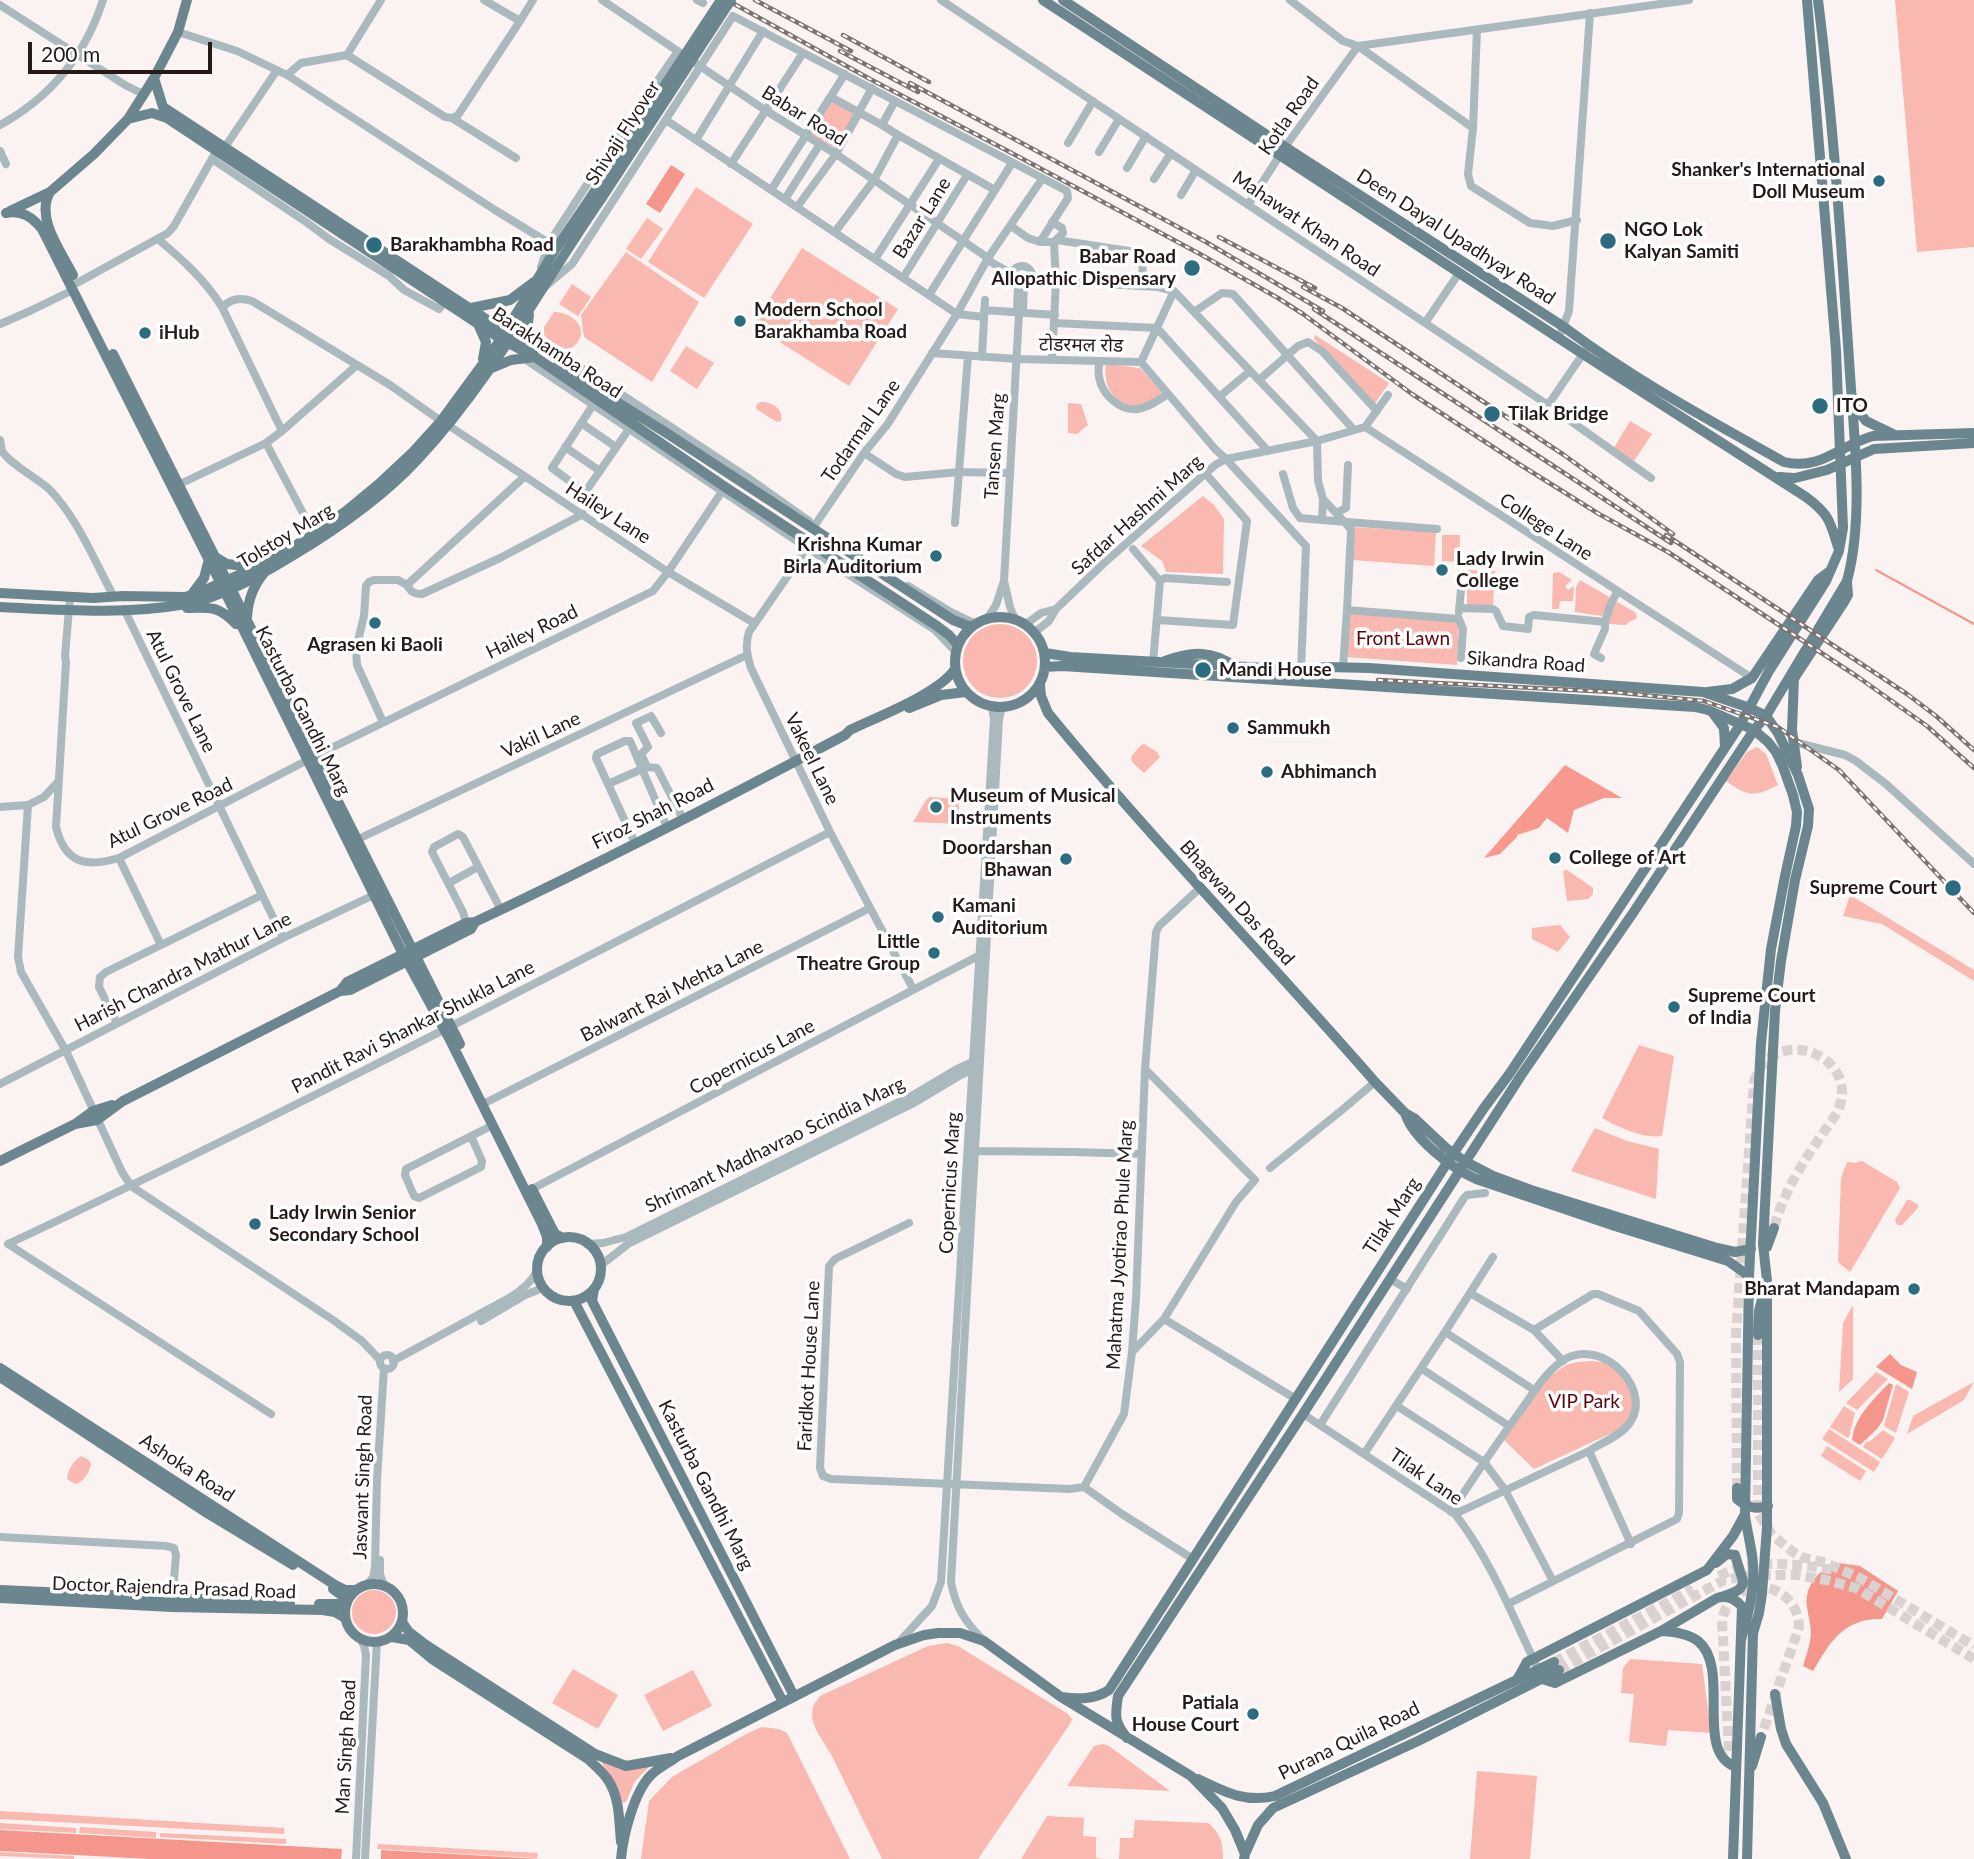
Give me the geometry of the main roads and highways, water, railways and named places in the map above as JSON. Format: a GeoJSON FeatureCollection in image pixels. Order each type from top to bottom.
{"type":"FeatureCollection","features":[{"type":"Feature","properties":{"kind":"main road"},"geometry":{"type":"LineString","coordinates":[[3,214],[50,192],[94,155],[128,119],[154,78],[178,32],[187,0]]}},
{"type":"Feature","properties":{"kind":"main road","name":"Shivaji Flyover"},"geometry":{"type":"LineString","coordinates":[[542,283],[721,0]]}},
{"type":"Feature","properties":{"kind":"main road","name":"Shivaji Flyover"},"geometry":{"type":"LineString","coordinates":[[597,196],[731,0]]}},
{"type":"Feature","properties":{"kind":"main road","name":"Deen Dayal Upadhyay Road"},"geometry":{"type":"LineString","coordinates":[[1043,0],[1564,327],[1585,349],[1823,509],[1831,524],[1839,551]]}},
{"type":"Feature","properties":{"kind":"main road","name":"Deen Dayal Upadhyay Road"},"geometry":{"type":"LineString","coordinates":[[1063,0],[1459,273],[1558,337],[1585,349],[1784,463],[1799,465],[1821,461],[1840,449],[1873,436],[1974,433]]}},
{"type":"Feature","properties":{"kind":"main road"},"geometry":{"type":"LineString","coordinates":[[1703,692],[1732,689],[1765,669],[1818,580],[1831,571],[1839,551],[1843,527],[1832,293],[1807,0]]}},
{"type":"Feature","properties":{"kind":"main road"},"geometry":{"type":"LineString","coordinates":[[1768,718],[1794,667],[1847,581],[1855,531],[1855,463],[1839,209],[1818,0]]}},
{"type":"Feature","properties":{"kind":"main road"},"geometry":{"type":"LineString","coordinates":[[154,78],[163,107]]}},
{"type":"Feature","properties":{"kind":"main road","name":"Barakhamba Road"},"geometry":{"type":"LineString","coordinates":[[143,94],[286,203],[476,322],[733,472],[953,620],[974,625]]}},
{"type":"Feature","properties":{"kind":"main road","name":"Barakhamba Road"},"geometry":{"type":"LineString","coordinates":[[128,119],[158,114],[471,308],[507,338]]}},
{"type":"Feature","properties":{"kind":"main road","name":"Kasturba Gandhi Marg"},"geometry":{"type":"LineString","coordinates":[[50,192],[44,207],[46,219],[75,286],[226,585],[247,621],[410,955],[555,1234],[563,1238]]}},
{"type":"Feature","properties":{"kind":"main road","name":"Kasturba Gandhi Marg"},"geometry":{"type":"LineString","coordinates":[[3,214],[24,214],[42,229],[180,484],[213,559]]}},
{"type":"Feature","properties":{"kind":"main road"},"geometry":{"type":"LineString","coordinates":[[471,308],[511,299],[542,283]]}},
{"type":"Feature","properties":{"kind":"main road"},"geometry":{"type":"LineString","coordinates":[[507,338],[529,310],[542,283]]}},
{"type":"Feature","properties":{"kind":"main road"},"geometry":{"type":"LineString","coordinates":[[507,338],[542,283]]}},
{"type":"Feature","properties":{"kind":"main road"},"geometry":{"type":"LineString","coordinates":[[476,322],[486,342],[485,369],[534,354],[527,332],[529,310]]}},
{"type":"Feature","properties":{"kind":"main road","name":"Tolstoy Marg"},"geometry":{"type":"LineString","coordinates":[[0,593],[93,598],[172,597],[226,585],[267,570],[312,545],[350,518],[419,458],[507,338]]}},
{"type":"Feature","properties":{"kind":"main road","name":"Barakhamba Road"},"geometry":{"type":"LineString","coordinates":[[534,354],[724,489],[937,626],[949,635],[957,649]]}},
{"type":"Feature","properties":{"kind":"main road"},"geometry":{"type":"LineString","coordinates":[[1851,400],[1866,421],[1899,436]]}},
{"type":"Feature","properties":{"kind":"main road","name":"Tolstoy Marg"},"geometry":{"type":"LineString","coordinates":[[0,607],[70,615],[186,604],[226,585],[314,534],[390,474],[444,423]]}},
{"type":"Feature","properties":{"kind":"main road"},"geometry":{"type":"LineString","coordinates":[[1775,477],[1805,477],[1855,463],[1870,450],[1974,443]]}},
{"type":"Feature","properties":{"kind":"main road"},"geometry":{"type":"LineString","coordinates":[[192,594],[213,559],[227,564],[255,567]]}},
{"type":"Feature","properties":{"kind":"main road"},"geometry":{"type":"LineString","coordinates":[[247,621],[254,587],[267,570]]}},
{"type":"Feature","properties":{"kind":"main road"},"geometry":{"type":"LineString","coordinates":[[1768,718],[1843,604],[1848,595],[1847,581]]}},
{"type":"Feature","properties":{"kind":"main road","name":"Kasturba Gandhi Marg"},"geometry":{"type":"LineString","coordinates":[[226,585],[243,631],[312,758]]}},
{"type":"Feature","properties":{"kind":"main road"},"geometry":{"type":"LineString","coordinates":[[138,608],[219,609],[243,631]]}},
{"type":"Feature","properties":{"kind":"main road"},"geometry":{"type":"LineString","coordinates":[[1001,617],[1015,619],[1035,632],[1045,653],[1045,667],[1040,685],[1025,700],[1015,705],[997,707],[977,701],[966,692],[955,669],[957,649],[963,635],[974,625],[1001,617]]}},
{"type":"Feature","properties":{"kind":"main road","name":"Sikandra Road"},"geometry":{"type":"LineString","coordinates":[[1045,653],[1063,657],[1301,670],[1369,668],[1703,692],[1750,708],[1768,718]]}},
{"type":"Feature","properties":{"kind":"main road","name":"Sikandra Road"},"geometry":{"type":"LineString","coordinates":[[1045,667],[1685,706],[1712,711],[1754,730]]}},
{"type":"Feature","properties":{"kind":"main road","name":"Firoz Shah Road"},"geometry":{"type":"LineString","coordinates":[[0,1161],[340,991],[347,982],[410,955],[796,762],[850,730],[933,689],[955,669]]}},
{"type":"Feature","properties":{"kind":"main road","name":"Tilak Marg"},"geometry":{"type":"LineString","coordinates":[[1061,1697],[1080,1699],[1099,1696],[1109,1690],[1447,1163],[1510,1073],[1740,725],[1750,708],[1765,669]]}},
{"type":"Feature","properties":{"kind":"main road"},"geometry":{"type":"LineString","coordinates":[[1794,678],[1792,730],[1798,775]]}},
{"type":"Feature","properties":{"kind":"main road","name":"Bhagwan Das Road"},"geometry":{"type":"LineString","coordinates":[[1040,685],[1048,713],[1164,848],[1375,1082],[1405,1113],[1415,1118],[1453,1154],[1493,1176],[1687,1243],[1728,1261],[1749,1276]]}},
{"type":"Feature","properties":{"kind":"main road"},"geometry":{"type":"LineString","coordinates":[[1685,706],[1693,700],[1692,695],[1686,691]]}},
{"type":"Feature","properties":{"kind":"main road","name":"Firoz Shah Road"},"geometry":{"type":"LineString","coordinates":[[845,735],[851,735],[937,696],[966,692]]}},
{"type":"Feature","properties":{"kind":"main road","name":"Bhagwan Das Road"},"geometry":{"type":"LineString","coordinates":[[1025,700],[1048,713]]}},
{"type":"Feature","properties":{"kind":"main road"},"geometry":{"type":"LineString","coordinates":[[1712,711],[1724,728],[1725,747]]}},
{"type":"Feature","properties":{"kind":"main road"},"geometry":{"type":"LineString","coordinates":[[1747,1859],[1753,1633],[1762,1594],[1768,1506],[1767,1281],[1763,1244],[1775,1011],[1792,893],[1808,826],[1804,791],[1778,733],[1768,718]]}},
{"type":"Feature","properties":{"kind":"main road","name":"Tilak Marg"},"geometry":{"type":"LineString","coordinates":[[1127,1738],[1118,1727],[1115,1716],[1118,1696],[1522,1074],[1754,730],[1768,718]]}},
{"type":"Feature","properties":{"kind":"main road"},"geometry":{"type":"LineString","coordinates":[[1741,1640],[1753,1581],[1753,1562],[1747,1538],[1745,1510],[1749,1276],[1763,1017],[1771,949],[1797,812],[1793,794],[1776,752],[1754,730]]}},
{"type":"Feature","properties":{"kind":"main road"},"geometry":{"type":"LineString","coordinates":[[1793,794],[1804,791]]}},
{"type":"Feature","properties":{"kind":"main road"},"geometry":{"type":"LineString","coordinates":[[1600,937],[1612,944]]}},
{"type":"Feature","properties":{"kind":"main road","name":"Kasturba Gandhi Marg"},"geometry":{"type":"LineString","coordinates":[[448,1028],[542,1224],[547,1237],[547,1247]]}},
{"type":"Feature","properties":{"kind":"main road","name":"Bhagwan Das Road"},"geometry":{"type":"LineString","coordinates":[[1405,1113],[1408,1123],[1447,1163],[1476,1180],[1687,1243],[1731,1251],[1751,1249]]}},
{"type":"Feature","properties":{"kind":"main road"},"geometry":{"type":"LineString","coordinates":[[1765,1261],[1774,1228]]}},
{"type":"Feature","properties":{"kind":"main road"},"geometry":{"type":"LineString","coordinates":[[563,1238],[574,1238],[587,1244],[598,1256],[601,1265],[594,1289],[574,1301],[557,1299],[543,1288],[537,1271],[541,1254],[547,1247],[563,1238]]}},
{"type":"Feature","properties":{"kind":"main road"},"geometry":{"type":"LineString","coordinates":[[1758,1335],[1759,1311],[1767,1281]]}},
{"type":"Feature","properties":{"kind":"main road","name":"Kasturba Gandhi Marg"},"geometry":{"type":"LineString","coordinates":[[594,1289],[592,1301],[794,1696]]}},
{"type":"Feature","properties":{"kind":"main road","name":"Kasturba Gandhi Marg"},"geometry":{"type":"LineString","coordinates":[[574,1301],[783,1702]]}},
{"type":"Feature","properties":{"kind":"main road","name":"Ashoka Road"},"geometry":{"type":"LineString","coordinates":[[0,1368],[335,1586],[345,1590],[361,1587]]}},
{"type":"Feature","properties":{"kind":"main road","name":"Ashoka Road"},"geometry":{"type":"LineString","coordinates":[[0,1377],[206,1513],[339,1593],[346,1604]]}},
{"type":"Feature","properties":{"kind":"main road"},"geometry":{"type":"LineString","coordinates":[[1737,1488],[1737,1499],[1745,1510]]}},
{"type":"Feature","properties":{"kind":"main road"},"geometry":{"type":"LineString","coordinates":[[1745,1510],[1768,1506]]}},
{"type":"Feature","properties":{"kind":"main road","name":"Purana Quila Road"},"geometry":{"type":"LineString","coordinates":[[1244,1857],[1254,1832],[1273,1808],[1418,1741],[1707,1570],[1733,1536],[1745,1510]]}},
{"type":"Feature","properties":{"kind":"main road"},"geometry":{"type":"LineString","coordinates":[[1538,1669],[1555,1683],[1742,1587],[1736,1556],[1733,1554],[1727,1554],[1707,1570]]}},
{"type":"Feature","properties":{"kind":"main road"},"geometry":{"type":"LineString","coordinates":[[392,1637],[402,1622],[404,1611],[396,1593],[384,1585],[361,1587],[346,1604],[345,1618],[348,1627],[360,1638],[376,1642],[392,1637],[409,1640],[432,1659],[591,1756],[626,1766],[678,1756]]}},
{"type":"Feature","properties":{"kind":"main road","name":"Doctor Rajendra Prasad Road"},"geometry":{"type":"LineString","coordinates":[[0,1590],[172,1603],[346,1604]]}},
{"type":"Feature","properties":{"kind":"main road","name":"Doctor Rajendra Prasad Road"},"geometry":{"type":"LineString","coordinates":[[0,1598],[323,1610],[345,1618]]}},
{"type":"Feature","properties":{"kind":"main road"},"geometry":{"type":"LineString","coordinates":[[1717,1598],[1732,1598],[1742,1607],[1734,1859]]}},
{"type":"Feature","properties":{"kind":"main road"},"geometry":{"type":"LineString","coordinates":[[402,1622],[409,1632],[426,1645],[591,1756],[608,1779],[614,1793],[618,1807],[622,1854]]}},
{"type":"Feature","properties":{"kind":"main road"},"geometry":{"type":"LineString","coordinates":[[1661,1630],[1696,1640],[1705,1649],[1711,1664],[1717,1749],[1730,1765],[1736,1767]]}},
{"type":"Feature","properties":{"kind":"main road"},"geometry":{"type":"LineString","coordinates":[[622,1854],[636,1797],[650,1775],[678,1756],[895,1645],[938,1633],[960,1633],[984,1642],[1061,1697],[1191,1776],[1237,1796],[1256,1799],[1265,1816]]}},
{"type":"Feature","properties":{"kind":"main road"},"geometry":{"type":"LineString","coordinates":[[1538,1669],[1556,1666]]}},
{"type":"Feature","properties":{"kind":"main road","name":"Purana Quila Road"},"geometry":{"type":"LineString","coordinates":[[1256,1799],[1275,1796],[1538,1669]]}},
{"type":"Feature","properties":{"kind":"main road"},"geometry":{"type":"LineString","coordinates":[[1775,1694],[1786,1744],[1823,1803],[1846,1859]]}},
{"type":"Feature","properties":{"kind":"main road"},"geometry":{"type":"LineString","coordinates":[[1748,1780],[1761,1737]]}},
{"type":"Feature","properties":{"kind":"main road"},"geometry":{"type":"LineString","coordinates":[[1729,1751],[1736,1767]]}},
{"type":"Feature","properties":{"kind":"main road"},"geometry":{"type":"LineString","coordinates":[[1191,1776],[1222,1808],[1235,1830],[1244,1857]]}},
{"type":"Feature","properties":{"kind":"waterway"},"geometry":{"type":"LineString","coordinates":[[1876,570],[1974,624]]}},
{"type":"Feature","properties":{"kind":"tunnel"},"geometry":{"type":"LineString","coordinates":[[1737,1488],[1736,1334],[1754,1082],[1764,1063],[1779,1053],[1796,1050],[1813,1053],[1828,1062],[1838,1075],[1842,1093],[1837,1113],[1792,1182],[1774,1228]]}},
{"type":"Feature","properties":{"kind":"tunnel"},"geometry":{"type":"LineString","coordinates":[[1758,1335],[1758,1513],[1772,1535],[1801,1557],[1826,1563],[1860,1578],[1974,1646]]}},
{"type":"Feature","properties":{"kind":"tunnel"},"geometry":{"type":"LineString","coordinates":[[1719,1576],[1746,1567],[1775,1564],[1832,1570]]}},
{"type":"Feature","properties":{"kind":"tunnel"},"geometry":{"type":"LineString","coordinates":[[1559,1670],[1724,1580],[1751,1575],[1796,1575],[1856,1588],[1974,1659]]}},
{"type":"Feature","properties":{"kind":"tunnel"},"geometry":{"type":"LineString","coordinates":[[1729,1751],[1722,1620],[1728,1605],[1738,1594],[1764,1587],[1788,1599],[1796,1611],[1799,1627],[1761,1737]]}},
{"type":"Feature","properties":{"kind":"tunnel"},"geometry":{"type":"LineString","coordinates":[[1554,1662],[1693,1589]]}},
{"type":"Feature","properties":{"kind":"railway"},"geometry":{"type":"LineString","coordinates":[[727,0],[1278,298],[1412,394],[1519,464],[1599,514],[1668,552],[1858,677],[1927,726],[1974,768]]}},
{"type":"Feature","properties":{"kind":"railway"},"geometry":{"type":"LineString","coordinates":[[755,0],[851,51]]}},
{"type":"Feature","properties":{"kind":"railway"},"geometry":{"type":"LineString","coordinates":[[843,35],[929,82]]}},
{"type":"Feature","properties":{"kind":"railway"},"geometry":{"type":"LineString","coordinates":[[840,51],[918,92]]}},
{"type":"Feature","properties":{"kind":"railway"},"geometry":{"type":"LineString","coordinates":[[910,83],[1206,242],[1323,311]]}},
{"type":"Feature","properties":{"kind":"railway"},"geometry":{"type":"LineString","coordinates":[[1219,237],[1315,288]]}},
{"type":"Feature","properties":{"kind":"railway"},"geometry":{"type":"LineString","coordinates":[[1303,287],[1342,308],[1564,455],[1673,534]]}},
{"type":"Feature","properties":{"kind":"railway"},"geometry":{"type":"LineString","coordinates":[[1314,309],[1671,543]]}},
{"type":"Feature","properties":{"kind":"railway"},"geometry":{"type":"LineString","coordinates":[[1666,535],[1907,694],[1974,750]]}},
{"type":"Feature","properties":{"kind":"railway"},"geometry":{"type":"LineString","coordinates":[[1378,680],[1613,692],[1704,701],[1778,727],[1839,770],[1974,913]]}},
{"type":"Feature","properties":{"kind":"place","name":"Shanker's International Doll Museum"},"geometry":{"type":"Point","coordinates":[1879,181]}},
{"type":"Feature","properties":{"kind":"place","name":"NGO Lok Kalyan Samiti"},"geometry":{"type":"Point","coordinates":[1608,241]}},
{"type":"Feature","properties":{"kind":"place","name":"Barakhambha Road"},"geometry":{"type":"Point","coordinates":[374,245]}},
{"type":"Feature","properties":{"kind":"place","name":"Babar Road Allopathic Dispensary"},"geometry":{"type":"Point","coordinates":[1192,268]}},
{"type":"Feature","properties":{"kind":"place","name":"Modern School Barakhamba Road"},"geometry":{"type":"Point","coordinates":[740,321]}},
{"type":"Feature","properties":{"kind":"place","name":"iHub"},"geometry":{"type":"Point","coordinates":[145,333]}},
{"type":"Feature","properties":{"kind":"place","name":"ITO"},"geometry":{"type":"Point","coordinates":[1820,406]}},
{"type":"Feature","properties":{"kind":"place","name":"Tilak Bridge"},"geometry":{"type":"Point","coordinates":[1492,414]}},
{"type":"Feature","properties":{"kind":"place","name":"Krishna Kumar Birla Auditorium"},"geometry":{"type":"Point","coordinates":[936,556]}},
{"type":"Feature","properties":{"kind":"place","name":"Lady Irwin College"},"geometry":{"type":"Point","coordinates":[1442,570]}},
{"type":"Feature","properties":{"kind":"place","name":"Agrasen ki Baoli"},"geometry":{"type":"Point","coordinates":[375,623]}},
{"type":"Feature","properties":{"kind":"place","name":"Mandi House"},"geometry":{"type":"Point","coordinates":[1203,670]}},
{"type":"Feature","properties":{"kind":"place","name":"Sammukh"},"geometry":{"type":"Point","coordinates":[1233,728]}},
{"type":"Feature","properties":{"kind":"place","name":"Abhimanch"},"geometry":{"type":"Point","coordinates":[1267,772]}},
{"type":"Feature","properties":{"kind":"place","name":"Museum of Musical Instruments"},"geometry":{"type":"Point","coordinates":[936,807]}},
{"type":"Feature","properties":{"kind":"place","name":"College of Art"},"geometry":{"type":"Point","coordinates":[1555,858]}},
{"type":"Feature","properties":{"kind":"place","name":"Doordarshan Bhawan"},"geometry":{"type":"Point","coordinates":[1066,859]}},
{"type":"Feature","properties":{"kind":"place","name":"Supreme Court"},"geometry":{"type":"Point","coordinates":[1953,888]}},
{"type":"Feature","properties":{"kind":"place","name":"Kamani Auditorium"},"geometry":{"type":"Point","coordinates":[938,917]}},
{"type":"Feature","properties":{"kind":"place","name":"Little Theatre Group"},"geometry":{"type":"Point","coordinates":[934,953]}},
{"type":"Feature","properties":{"kind":"place","name":"Supreme Court of India"},"geometry":{"type":"Point","coordinates":[1674,1007]}},
{"type":"Feature","properties":{"kind":"place","name":"Lady Irwin Senior Secondary School"},"geometry":{"type":"Point","coordinates":[255,1224]}},
{"type":"Feature","properties":{"kind":"place","name":"Bharat Mandapam"},"geometry":{"type":"Point","coordinates":[1914,1289]}},
{"type":"Feature","properties":{"kind":"place","name":"Patiala House Court"},"geometry":{"type":"Point","coordinates":[1253,1714]}},
{"type":"Feature","properties":{"kind":"park label","name":"Front Lawn"},"geometry":{"type":"Point","coordinates":[1403,639]}},
{"type":"Feature","properties":{"kind":"park label","name":"VIP Park"},"geometry":{"type":"Point","coordinates":[1584,1402]}}]}
